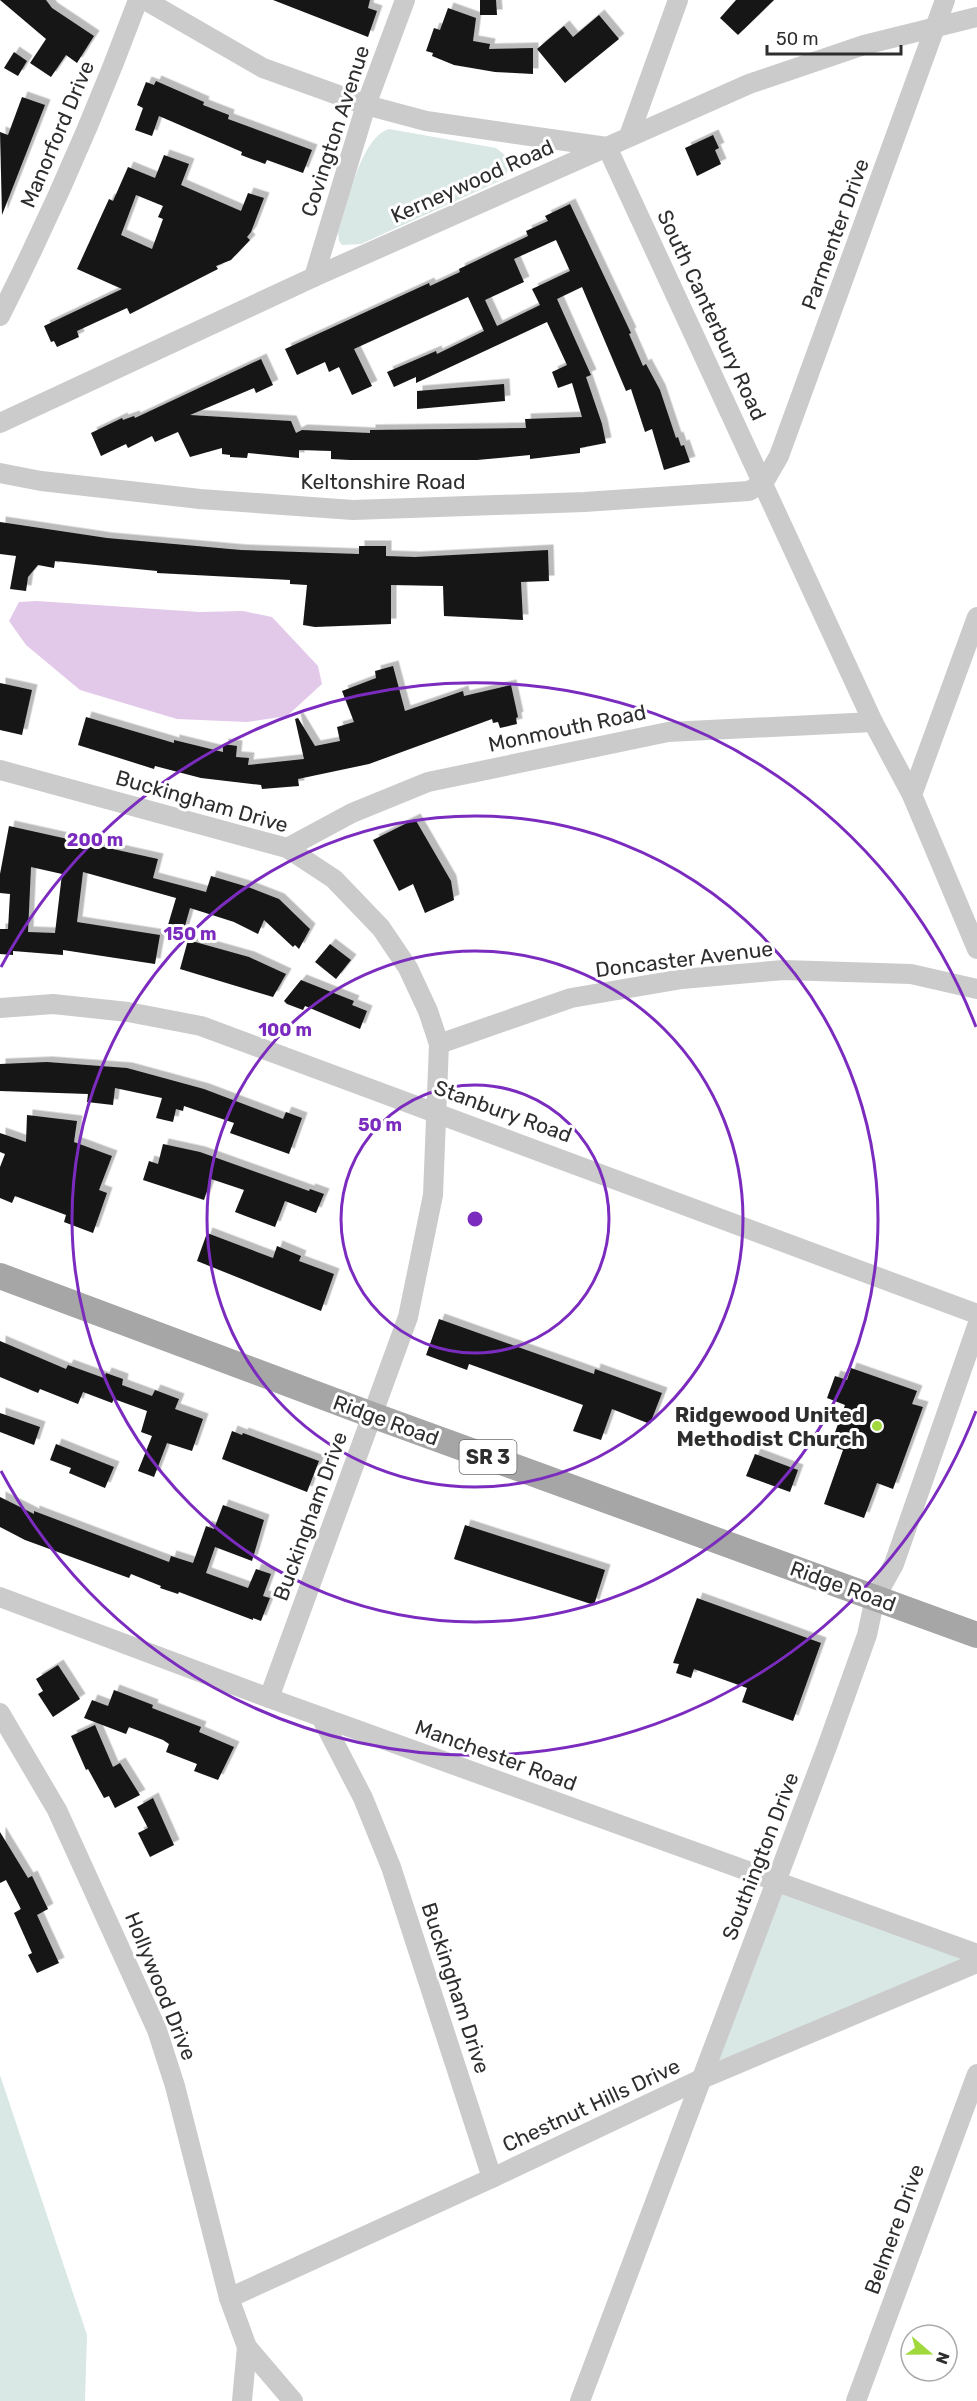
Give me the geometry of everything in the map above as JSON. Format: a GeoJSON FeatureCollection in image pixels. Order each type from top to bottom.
{"type":"FeatureCollection","features":[{"type":"Feature","properties":{"kind":"main road","name":"Ridge Road"},"geometry":{"type":"LineString","coordinates":[[0,1276],[372,1415],[977,1635]]}},
{"type":"Feature","properties":{"kind":"street","name":"Manorford Drive"},"geometry":{"type":"LineString","coordinates":[[0,316],[34,249],[88,128],[138,0]]}},
{"type":"Feature","properties":{"kind":"street"},"geometry":{"type":"LineString","coordinates":[[145,0],[263,68],[366,105],[426,121],[607,147]]}},
{"type":"Feature","properties":{"kind":"street","name":"Covington Avenue"},"geometry":{"type":"LineString","coordinates":[[314,277],[366,105],[405,0]]}},
{"type":"Feature","properties":{"kind":"street"},"geometry":{"type":"LineString","coordinates":[[629,136],[678,0]]}},
{"type":"Feature","properties":{"kind":"street","name":"Parmenter Drive"},"geometry":{"type":"LineString","coordinates":[[764,482],[779,456],[945,0]]}},
{"type":"Feature","properties":{"kind":"street","name":"Kerneywood Road"},"geometry":{"type":"LineString","coordinates":[[0,423],[314,277],[749,84],[864,45],[936,25],[977,17]]}},
{"type":"Feature","properties":{"kind":"street","name":"South Canterbury Road"},"geometry":{"type":"LineString","coordinates":[[607,147],[764,482],[873,722],[912,795],[977,949]]}},
{"type":"Feature","properties":{"kind":"street","name":"Keltonshire Road"},"geometry":{"type":"LineString","coordinates":[[0,473],[41,481],[200,499],[353,510],[584,502],[748,491],[764,482]]}},
{"type":"Feature","properties":{"kind":"street"},"geometry":{"type":"LineString","coordinates":[[912,795],[977,617]]}},
{"type":"Feature","properties":{"kind":"street","name":"Monmouth Road"},"geometry":{"type":"LineString","coordinates":[[287,848],[352,813],[428,782],[668,732],[873,722]]}},
{"type":"Feature","properties":{"kind":"street","name":"Buckingham Drive"},"geometry":{"type":"LineString","coordinates":[[0,770],[287,848],[334,879],[381,928],[408,968],[428,1011],[439,1044],[433,1195],[408,1317],[269,1698]]}},
{"type":"Feature","properties":{"kind":"street","name":"Doncaster Avenue"},"geometry":{"type":"LineString","coordinates":[[439,1044],[571,998],[682,979],[783,970],[900,973],[977,989]]}},
{"type":"Feature","properties":{"kind":"street","name":"Stanbury Road"},"geometry":{"type":"LineString","coordinates":[[0,1008],[53,1004],[128,1012],[201,1026],[436,1111],[977,1314]]}},
{"type":"Feature","properties":{"kind":"street","name":"Southington Drive"},"geometry":{"type":"LineString","coordinates":[[580,2401],[867,1635],[875,1598],[894,1564],[977,1326]]}},
{"type":"Feature","properties":{"kind":"street","name":"Manchester Road"},"geometry":{"type":"LineString","coordinates":[[0,1598],[321,1717],[977,1954]]}},
{"type":"Feature","properties":{"kind":"street","name":"Hollywood Drive"},"geometry":{"type":"LineString","coordinates":[[0,1713],[57,1810],[157,2030],[176,2086],[230,2298],[247,2347],[242,2401]]}},
{"type":"Feature","properties":{"kind":"street","name":"Buckingham Drive"},"geometry":{"type":"LineString","coordinates":[[321,1717],[363,1798],[391,1867],[492,2178]]}},
{"type":"Feature","properties":{"kind":"street","name":"Chestnut Hills Drive"},"geometry":{"type":"LineString","coordinates":[[230,2298],[699,2080],[977,1963]]}},
{"type":"Feature","properties":{"kind":"street","name":"Belmere Drive"},"geometry":{"type":"LineString","coordinates":[[856,2401],[977,2074]]}},
{"type":"Feature","properties":{"kind":"street"},"geometry":{"type":"LineString","coordinates":[[247,2347],[293,2401]]}},
{"type":"Feature","properties":{"kind":"shaded area"},"geometry":{"type":"Polygon","coordinates":[[[389,129],[496,148],[510,159],[506,178],[361,244],[342,245],[338,232],[356,173],[370,145],[379,135],[389,129]]]}},
{"type":"Feature","properties":{"kind":"shaded area"},"geometry":{"type":"Polygon","coordinates":[[[37,601],[200,612],[243,611],[272,617],[318,666],[322,684],[287,716],[247,722],[177,719],[80,690],[26,645],[9,621],[19,602],[37,601]]]}},
{"type":"Feature","properties":{"kind":"shaded area"},"geometry":{"type":"Polygon","coordinates":[[[776,1882],[977,1954],[699,2080],[776,1882]]]}},
{"type":"Feature","properties":{"kind":"shaded area"},"geometry":{"type":"Polygon","coordinates":[[[0,2075],[87,2335],[85,2401],[0,2401],[0,2075]]]}},
{"type":"Feature","properties":{"kind":"building"},"geometry":{"type":"Polygon","coordinates":[[[0,0],[46,0],[52,8],[94,36],[77,63],[66,55],[51,77],[30,63],[46,39],[0,0]]]}},
{"type":"Feature","properties":{"kind":"building"},"geometry":{"type":"Polygon","coordinates":[[[273,0],[370,0],[368,8],[377,11],[368,37],[273,0]]]}},
{"type":"Feature","properties":{"kind":"building"},"geometry":{"type":"Polygon","coordinates":[[[480,0],[496,0],[497,15],[480,15],[480,0]]]}},
{"type":"Feature","properties":{"kind":"building"},"geometry":{"type":"Polygon","coordinates":[[[736,0],[774,0],[738,35],[720,18],[736,0]]]}},
{"type":"Feature","properties":{"kind":"building"},"geometry":{"type":"Polygon","coordinates":[[[448,8],[476,18],[473,41],[490,44],[489,49],[533,48],[533,74],[495,72],[454,65],[432,56],[433,53],[426,51],[434,28],[440,30],[448,8]]]}},
{"type":"Feature","properties":{"kind":"building"},"geometry":{"type":"Polygon","coordinates":[[[599,15],[619,39],[565,83],[537,49],[564,26],[573,37],[599,15]]]}},
{"type":"Feature","properties":{"kind":"building"},"geometry":{"type":"Polygon","coordinates":[[[14,52],[27,61],[18,76],[4,68],[14,52]]]}},
{"type":"Feature","properties":{"kind":"building"},"geometry":{"type":"Polygon","coordinates":[[[156,81],[204,102],[203,105],[229,115],[228,119],[312,150],[303,173],[267,160],[265,164],[241,155],[242,152],[159,116],[152,136],[135,130],[143,108],[137,105],[146,82],[154,85],[156,81]]]}},
{"type":"Feature","properties":{"kind":"building"},"geometry":{"type":"Polygon","coordinates":[[[22,97],[45,105],[2,215],[0,132],[8,135],[22,97]]]}},
{"type":"Feature","properties":{"kind":"building"},"geometry":{"type":"Polygon","coordinates":[[[713,135],[719,148],[715,150],[721,164],[697,176],[685,148],[713,135]]]}},
{"type":"Feature","properties":{"kind":"building"},"geometry":{"type":"Polygon","coordinates":[[[164,155],[189,164],[181,185],[241,211],[248,193],[264,198],[247,237],[250,240],[231,260],[216,266],[218,269],[130,314],[127,308],[77,331],[79,337],[57,347],[54,341],[51,342],[44,326],[122,289],[77,269],[109,199],[113,201],[128,167],[155,178],[164,155]],[[136,195],[121,235],[152,249],[163,219],[158,217],[163,206],[136,195]]]}},
{"type":"Feature","properties":{"kind":"building"},"geometry":{"type":"Polygon","coordinates":[[[570,204],[631,333],[629,334],[643,366],[646,364],[660,390],[676,438],[678,437],[681,446],[684,445],[690,462],[664,470],[652,429],[645,432],[631,389],[626,391],[582,287],[557,299],[591,375],[586,377],[606,443],[580,448],[580,453],[530,459],[530,455],[477,460],[350,460],[331,459],[331,451],[299,450],[299,458],[248,453],[247,458],[230,457],[230,455],[222,454],[222,448],[190,457],[178,432],[155,442],[152,436],[128,448],[126,444],[101,456],[91,433],[122,418],[123,420],[134,416],[135,418],[261,359],[273,385],[256,393],[254,388],[190,415],[291,421],[296,433],[302,430],[370,433],[370,430],[526,428],[525,419],[582,417],[572,383],[558,388],[552,372],[567,365],[547,322],[416,383],[416,377],[394,387],[387,372],[436,351],[437,354],[484,331],[468,297],[354,349],[372,386],[352,395],[339,367],[329,372],[325,362],[297,375],[285,349],[429,283],[430,286],[460,272],[459,269],[528,236],[526,231],[548,221],[545,216],[570,204]],[[556,240],[514,259],[524,282],[485,300],[497,326],[540,305],[532,289],[570,271],[556,240]]]}},
{"type":"Feature","properties":{"kind":"building"},"geometry":{"type":"Polygon","coordinates":[[[504,384],[505,401],[417,409],[417,391],[504,384]]]}},
{"type":"Feature","properties":{"kind":"building"},"geometry":{"type":"Polygon","coordinates":[[[0,522],[107,538],[241,550],[359,554],[359,546],[386,546],[386,556],[415,557],[548,550],[549,581],[521,582],[523,620],[444,616],[443,586],[391,585],[391,624],[315,627],[303,625],[307,585],[290,584],[290,580],[157,573],[157,571],[55,561],[54,568],[38,565],[28,577],[26,591],[10,589],[16,556],[0,554],[0,522]]]}},
{"type":"Feature","properties":{"kind":"building"},"geometry":{"type":"Polygon","coordinates":[[[393,666],[405,711],[463,691],[464,696],[511,685],[518,717],[516,718],[517,724],[500,728],[498,722],[493,723],[492,719],[369,764],[298,779],[299,786],[262,789],[261,785],[201,778],[155,766],[154,769],[78,745],[86,717],[174,743],[174,740],[223,752],[223,744],[237,746],[236,757],[249,758],[248,765],[304,759],[295,719],[298,718],[315,746],[340,741],[337,727],[354,722],[342,691],[376,678],[375,671],[393,666]]]}},
{"type":"Feature","properties":{"kind":"building"},"geometry":{"type":"Polygon","coordinates":[[[0,683],[32,690],[22,735],[0,730],[0,683]]]}},
{"type":"Feature","properties":{"kind":"building"},"geometry":{"type":"Polygon","coordinates":[[[415,819],[451,881],[454,900],[425,913],[413,884],[399,891],[373,840],[415,819]]]}},
{"type":"Feature","properties":{"kind":"building"},"geometry":{"type":"Polygon","coordinates":[[[9,826],[158,859],[153,878],[206,892],[211,876],[248,887],[279,899],[310,929],[299,949],[295,945],[293,947],[264,920],[258,934],[234,922],[190,908],[181,940],[165,935],[176,898],[83,872],[77,922],[160,935],[155,964],[63,950],[63,955],[13,951],[13,955],[0,954],[0,929],[8,929],[10,894],[0,893],[0,874],[9,826]],[[31,867],[28,932],[55,933],[62,874],[31,867]]]}},
{"type":"Feature","properties":{"kind":"building"},"geometry":{"type":"Polygon","coordinates":[[[188,940],[249,957],[286,974],[273,997],[180,969],[188,940]]]}},
{"type":"Feature","properties":{"kind":"building"},"geometry":{"type":"Polygon","coordinates":[[[330,944],[351,960],[336,979],[315,962],[330,944]]]}},
{"type":"Feature","properties":{"kind":"building"},"geometry":{"type":"Polygon","coordinates":[[[301,980],[354,1001],[352,1005],[367,1011],[360,1029],[305,1006],[303,1010],[287,1004],[284,1001],[301,980]]]}},
{"type":"Feature","properties":{"kind":"building"},"geometry":{"type":"Polygon","coordinates":[[[47,1062],[127,1068],[204,1089],[283,1119],[286,1112],[302,1118],[289,1154],[230,1133],[234,1123],[184,1106],[183,1111],[176,1109],[173,1122],[156,1118],[162,1098],[115,1088],[113,1105],[87,1102],[88,1094],[0,1091],[0,1064],[47,1062]]]}},
{"type":"Feature","properties":{"kind":"building"},"geometry":{"type":"Polygon","coordinates":[[[27,1115],[77,1121],[74,1142],[112,1156],[99,1190],[107,1193],[93,1233],[64,1222],[66,1215],[15,1196],[12,1203],[0,1198],[0,1167],[5,1154],[0,1152],[0,1133],[26,1142],[27,1115]]]}},
{"type":"Feature","properties":{"kind":"building"},"geometry":{"type":"Polygon","coordinates":[[[163,1144],[200,1152],[309,1191],[310,1189],[324,1194],[316,1213],[285,1201],[275,1227],[235,1212],[244,1190],[211,1179],[204,1200],[143,1180],[149,1161],[158,1164],[163,1144]]]}},
{"type":"Feature","properties":{"kind":"building"},"geometry":{"type":"Polygon","coordinates":[[[207,1233],[273,1258],[277,1246],[301,1256],[299,1261],[334,1274],[321,1311],[197,1261],[207,1233]]]}},
{"type":"Feature","properties":{"kind":"building"},"geometry":{"type":"Polygon","coordinates":[[[439,1319],[594,1374],[595,1369],[662,1393],[650,1424],[612,1409],[601,1440],[573,1431],[583,1405],[469,1364],[467,1370],[426,1355],[439,1319]]]}},
{"type":"Feature","properties":{"kind":"building"},"geometry":{"type":"Polygon","coordinates":[[[0,1341],[66,1369],[68,1365],[104,1378],[106,1373],[123,1379],[122,1385],[152,1396],[155,1390],[179,1399],[175,1409],[203,1419],[192,1451],[167,1443],[154,1477],[138,1471],[152,1436],[141,1432],[147,1411],[114,1399],[112,1403],[83,1392],[78,1404],[40,1389],[38,1393],[0,1377],[0,1341]]]}},
{"type":"Feature","properties":{"kind":"building","name":"Ridgewood United Methodist Church"},"geometry":{"type":"Polygon","coordinates":[[[851,1368],[917,1391],[912,1404],[923,1407],[893,1489],[877,1483],[864,1518],[824,1504],[843,1450],[830,1446],[845,1405],[827,1398],[835,1376],[847,1380],[851,1368]]]}},
{"type":"Feature","properties":{"kind":"building"},"geometry":{"type":"Polygon","coordinates":[[[0,1413],[40,1427],[34,1445],[0,1432],[0,1413]]]}},
{"type":"Feature","properties":{"kind":"building"},"geometry":{"type":"Polygon","coordinates":[[[232,1431],[319,1461],[307,1492],[222,1459],[232,1431]]]}},
{"type":"Feature","properties":{"kind":"building"},"geometry":{"type":"Polygon","coordinates":[[[56,1444],[114,1467],[105,1488],[69,1473],[71,1468],[50,1460],[56,1444]]]}},
{"type":"Feature","properties":{"kind":"building"},"geometry":{"type":"Polygon","coordinates":[[[755,1454],[798,1470],[790,1492],[746,1476],[755,1454]]]}},
{"type":"Feature","properties":{"kind":"building"},"geometry":{"type":"Polygon","coordinates":[[[0,1497],[34,1514],[34,1511],[169,1562],[171,1556],[193,1563],[206,1526],[214,1529],[223,1505],[264,1520],[252,1561],[215,1547],[206,1573],[248,1588],[256,1569],[271,1574],[263,1596],[270,1598],[261,1621],[179,1592],[178,1594],[160,1588],[161,1586],[131,1574],[129,1578],[25,1540],[0,1527],[0,1497]]]}},
{"type":"Feature","properties":{"kind":"building"},"geometry":{"type":"Polygon","coordinates":[[[465,1525],[605,1570],[594,1605],[454,1559],[465,1525]]]}},
{"type":"Feature","properties":{"kind":"building"},"geometry":{"type":"Polygon","coordinates":[[[697,1598],[821,1643],[793,1721],[742,1702],[747,1688],[694,1669],[691,1678],[676,1673],[679,1664],[673,1663],[697,1598]]]}},
{"type":"Feature","properties":{"kind":"building"},"geometry":{"type":"Polygon","coordinates":[[[58,1665],[80,1699],[53,1717],[38,1694],[43,1691],[36,1679],[58,1665]]]}},
{"type":"Feature","properties":{"kind":"building"},"geometry":{"type":"Polygon","coordinates":[[[114,1690],[201,1727],[199,1732],[234,1747],[218,1780],[194,1771],[197,1764],[166,1752],[169,1744],[163,1740],[129,1727],[126,1734],[84,1718],[92,1700],[108,1706],[114,1690]]]}},
{"type":"Feature","properties":{"kind":"building"},"geometry":{"type":"Polygon","coordinates":[[[95,1725],[113,1767],[120,1763],[140,1795],[115,1808],[109,1796],[104,1798],[88,1769],[86,1770],[71,1736],[95,1725]]]}},
{"type":"Feature","properties":{"kind":"building"},"geometry":{"type":"Polygon","coordinates":[[[153,1798],[174,1845],[150,1857],[138,1833],[148,1828],[137,1807],[153,1798]]]}},
{"type":"Feature","properties":{"kind":"building"},"geometry":{"type":"Polygon","coordinates":[[[0,1832],[28,1878],[32,1876],[48,1909],[37,1915],[59,1963],[37,1973],[28,1955],[32,1953],[14,1913],[21,1909],[6,1880],[0,1883],[0,1832]]]}},
{"type":"Feature","properties":{"kind":"place","name":"Ridgewood United Methodist Church"},"geometry":{"type":"Point","coordinates":[877,1426]}}]}
